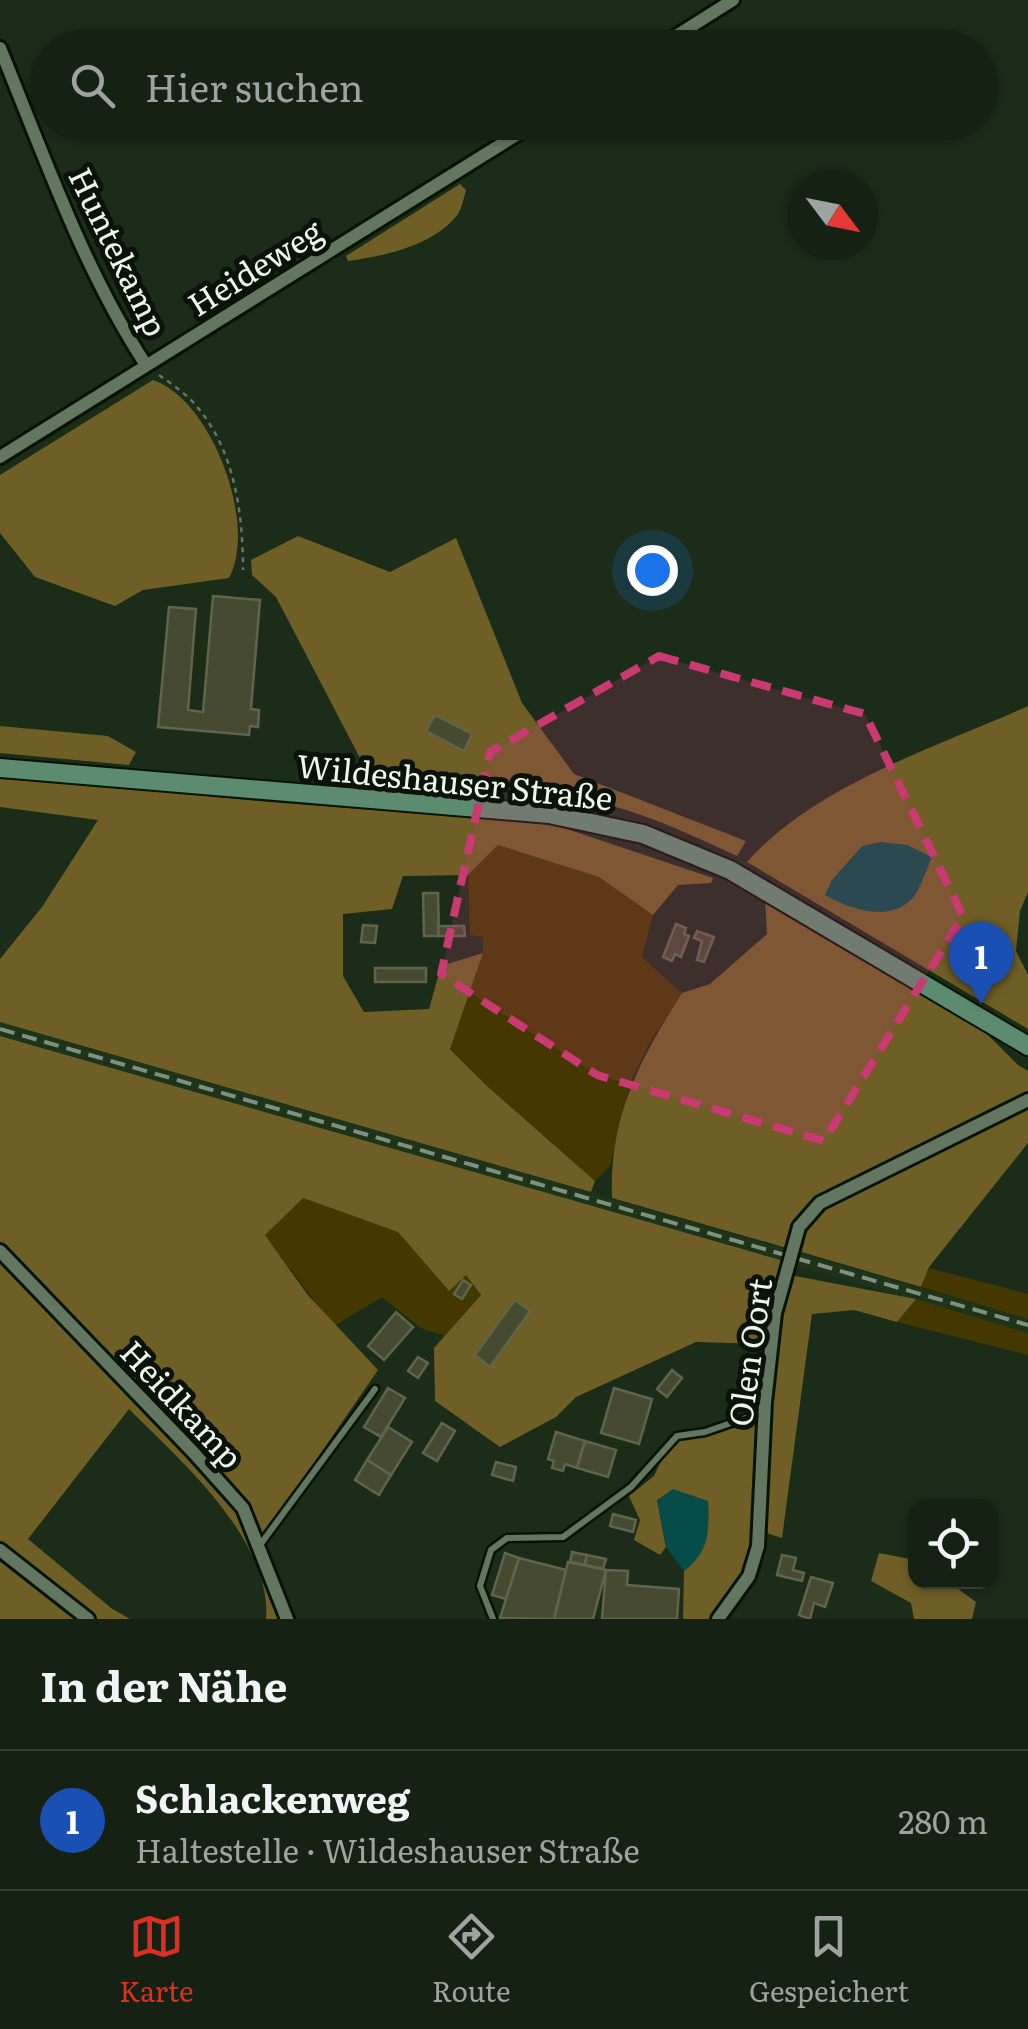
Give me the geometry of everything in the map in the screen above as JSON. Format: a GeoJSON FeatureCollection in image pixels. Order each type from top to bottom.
{"type":"FeatureCollection","features":[{"type":"Feature","properties":{"kind":"main road","name":"Wildeshauser Straße"},"geometry":{"type":"LineString","coordinates":[[0,768],[549,814],[643,834],[730,870],[1028,1046]]}},
{"type":"Feature","properties":{"kind":"street"},"geometry":{"type":"LineString","coordinates":[[686,30],[733,0]]}},
{"type":"Feature","properties":{"kind":"street","name":"Huntekamp"},"geometry":{"type":"LineString","coordinates":[[0,48],[30,120]]}},
{"type":"Feature","properties":{"kind":"street","name":"Huntekamp"},"geometry":{"type":"LineString","coordinates":[[38,140],[126,334],[146,365]]}},
{"type":"Feature","properties":{"kind":"street","name":"Heideweg"},"geometry":{"type":"LineString","coordinates":[[0,456],[507,140]]}},
{"type":"Feature","properties":{"kind":"street","name":"Olen Oort"},"geometry":{"type":"LineString","coordinates":[[718,1619],[749,1576],[758,1546],[764,1412],[775,1313],[799,1227],[820,1203],[1028,1100]]}},
{"type":"Feature","properties":{"kind":"street","name":"Heidkamp"},"geometry":{"type":"LineString","coordinates":[[0,1251],[243,1508],[286,1619]]}},
{"type":"Feature","properties":{"kind":"street"},"geometry":{"type":"LineString","coordinates":[[0,1550],[88,1619]]}},
{"type":"Feature","properties":{"kind":"lane"},"geometry":{"type":"LineString","coordinates":[[259,1547],[375,1389]]}},
{"type":"Feature","properties":{"kind":"lane"},"geometry":{"type":"LineString","coordinates":[[493,1619],[480,1586],[491,1550],[508,1538],[563,1537],[631,1487],[678,1436],[706,1432],[764,1412]]}},
{"type":"Feature","properties":{"kind":"path"},"geometry":{"type":"LineString","coordinates":[[146,365],[192,401],[226,460],[243,526],[243,570]]}},
{"type":"Feature","properties":{"kind":"highlighted area"},"geometry":{"type":"Polygon","coordinates":[[[659,656],[865,714],[963,916],[824,1141],[597,1075],[441,974],[490,752],[659,656]]]}},
{"type":"Feature","properties":{"kind":"shaded area"},"geometry":{"type":"Polygon","coordinates":[[[460,184],[466,190],[459,212],[436,234],[393,252],[348,261],[346,256],[460,184]]]}},
{"type":"Feature","properties":{"kind":"shaded area"},"geometry":{"type":"Polygon","coordinates":[[[153,380],[174,392],[194,412],[224,466],[238,527],[229,578],[143,590],[115,606],[35,577],[0,533],[0,475],[153,380]]]}},
{"type":"Feature","properties":{"kind":"shaded area"},"geometry":{"type":"Polygon","coordinates":[[[298,536],[390,572],[456,538],[522,703],[574,774],[746,841],[737,856],[641,815],[581,799],[372,781],[276,597],[252,575],[251,560],[298,536]]]}},
{"type":"Feature","properties":{"kind":"shaded area"},"geometry":{"type":"Polygon","coordinates":[[[1028,706],[1028,892],[1020,911],[1016,951],[1028,975],[1028,1029],[747,862],[806,811],[841,790],[916,753],[1028,706]]]}},
{"type":"Feature","properties":{"kind":"shaded area"},"geometry":{"type":"Polygon","coordinates":[[[0,726],[108,736],[136,752],[129,765],[0,753],[0,726]]]}},
{"type":"Feature","properties":{"kind":"shaded area"},"geometry":{"type":"Polygon","coordinates":[[[0,776],[549,823],[713,878],[711,883],[678,885],[653,915],[599,877],[498,845],[468,875],[403,876],[392,909],[343,914],[343,976],[364,1012],[429,1009],[441,966],[483,953],[450,1049],[595,1181],[591,1192],[0,1022],[0,959],[42,907],[98,820],[0,807],[0,776]]]}},
{"type":"Feature","properties":{"kind":"shaded area"},"geometry":{"type":"Polygon","coordinates":[[[498,845],[599,877],[653,915],[642,957],[682,993],[631,1081],[610,1166],[595,1181],[488,1087],[450,1048],[483,953],[483,937],[470,935],[468,875],[498,845]]]}},
{"type":"Feature","properties":{"kind":"shaded area"},"geometry":{"type":"Polygon","coordinates":[[[765,898],[978,1025],[1028,1071],[1028,1095],[817,1199],[787,1248],[612,1198],[612,1169],[622,1115],[653,1041],[682,993],[710,984],[767,934],[765,898]]]}},
{"type":"Feature","properties":{"kind":"shaded area"},"geometry":{"type":"Polygon","coordinates":[[[0,1022],[1028,1319],[1028,1333],[0,1036],[0,1022]]]}},
{"type":"Feature","properties":{"kind":"shaded area"},"geometry":{"type":"Polygon","coordinates":[[[0,1036],[784,1261],[765,1344],[696,1342],[576,1397],[556,1417],[500,1447],[435,1401],[434,1348],[481,1295],[466,1275],[449,1291],[398,1232],[303,1198],[265,1235],[307,1294],[378,1370],[263,1537],[246,1506],[0,1246],[0,1036]]]}},
{"type":"Feature","properties":{"kind":"shaded area"},"geometry":{"type":"Polygon","coordinates":[[[1028,1106],[1028,1143],[929,1267],[921,1287],[798,1251],[803,1230],[823,1207],[1028,1106]]]}},
{"type":"Feature","properties":{"kind":"shaded area"},"geometry":{"type":"Polygon","coordinates":[[[303,1198],[398,1232],[449,1291],[465,1274],[481,1295],[445,1336],[421,1328],[382,1297],[334,1326],[264,1235],[303,1198]]]}},
{"type":"Feature","properties":{"kind":"shaded area"},"geometry":{"type":"Polygon","coordinates":[[[0,1259],[191,1453],[241,1511],[282,1619],[266,1619],[264,1589],[254,1560],[219,1504],[129,1409],[28,1539],[111,1608],[130,1619],[94,1619],[0,1546],[0,1259]]]}},
{"type":"Feature","properties":{"kind":"shaded area"},"geometry":{"type":"Polygon","coordinates":[[[929,1268],[1028,1294],[1028,1319],[921,1287],[929,1268]]]}},
{"type":"Feature","properties":{"kind":"shaded area"},"geometry":{"type":"Polygon","coordinates":[[[790,1275],[916,1299],[897,1322],[854,1310],[812,1314],[782,1538],[763,1532],[777,1314],[790,1275]]]}},
{"type":"Feature","properties":{"kind":"shaded area"},"geometry":{"type":"Polygon","coordinates":[[[916,1299],[1028,1333],[1028,1355],[897,1322],[916,1299]]]}},
{"type":"Feature","properties":{"kind":"shaded area"},"geometry":{"type":"Polygon","coordinates":[[[757,1417],[753,1545],[745,1574],[713,1619],[683,1619],[684,1571],[698,1556],[705,1540],[708,1501],[657,1500],[666,1547],[660,1555],[634,1540],[640,1520],[629,1496],[654,1476],[665,1452],[679,1438],[757,1417]]]}},
{"type":"Feature","properties":{"kind":"shaded area"},"geometry":{"type":"Polygon","coordinates":[[[879,1553],[908,1559],[908,1589],[958,1589],[976,1602],[972,1619],[914,1619],[911,1603],[871,1581],[879,1553]]]}},
{"type":"Feature","properties":{"kind":"shaded area"},"geometry":{"type":"Polygon","coordinates":[[[0,1555],[82,1619],[0,1619],[0,1555]]]}},
{"type":"Feature","properties":{"kind":"water"},"geometry":{"type":"Polygon","coordinates":[[[881,842],[907,845],[932,857],[918,891],[906,904],[872,912],[825,895],[832,880],[862,846],[881,842]]]}},
{"type":"Feature","properties":{"kind":"water"},"geometry":{"type":"Polygon","coordinates":[[[673,1489],[708,1501],[706,1540],[699,1556],[684,1571],[666,1547],[657,1500],[673,1489]]]}},
{"type":"Feature","properties":{"kind":"building"},"geometry":{"type":"Polygon","coordinates":[[[213,596],[260,600],[251,709],[259,710],[258,727],[250,726],[249,735],[158,727],[169,607],[196,609],[188,710],[203,712],[213,596]]]}},
{"type":"Feature","properties":{"kind":"building"},"geometry":{"type":"Polygon","coordinates":[[[435,715],[472,734],[464,751],[426,731],[435,715]]]}},
{"type":"Feature","properties":{"kind":"building"},"geometry":{"type":"Polygon","coordinates":[[[423,893],[438,893],[439,936],[424,936],[423,893]]]}},
{"type":"Feature","properties":{"kind":"building"},"geometry":{"type":"Polygon","coordinates":[[[676,924],[686,928],[684,934],[689,936],[681,957],[675,954],[672,961],[663,957],[676,924]]]}},
{"type":"Feature","properties":{"kind":"building"},"geometry":{"type":"Polygon","coordinates":[[[363,925],[377,926],[375,943],[361,942],[363,925]]]}},
{"type":"Feature","properties":{"kind":"building"},"geometry":{"type":"Polygon","coordinates":[[[438,926],[464,926],[465,936],[439,936],[438,926]]]}},
{"type":"Feature","properties":{"kind":"building"},"geometry":{"type":"Polygon","coordinates":[[[697,931],[714,937],[704,962],[697,960],[702,941],[694,938],[697,931]]]}},
{"type":"Feature","properties":{"kind":"building"},"geometry":{"type":"Polygon","coordinates":[[[375,968],[426,968],[426,982],[375,982],[375,968]]]}},
{"type":"Feature","properties":{"kind":"building"},"geometry":{"type":"Polygon","coordinates":[[[463,1280],[471,1285],[462,1299],[454,1294],[463,1280]]]}},
{"type":"Feature","properties":{"kind":"building"},"geometry":{"type":"Polygon","coordinates":[[[515,1300],[530,1311],[490,1367],[475,1355],[515,1300]]]}},
{"type":"Feature","properties":{"kind":"building"},"geometry":{"type":"Polygon","coordinates":[[[396,1312],[413,1327],[384,1360],[368,1346],[396,1312]]]}},
{"type":"Feature","properties":{"kind":"building"},"geometry":{"type":"Polygon","coordinates":[[[418,1357],[428,1363],[418,1378],[408,1371],[418,1357]]]}},
{"type":"Feature","properties":{"kind":"building"},"geometry":{"type":"Polygon","coordinates":[[[672,1370],[682,1378],[667,1397],[657,1389],[672,1370]]]}},
{"type":"Feature","properties":{"kind":"building"},"geometry":{"type":"Polygon","coordinates":[[[388,1388],[405,1398],[381,1437],[364,1427],[388,1388]]]}},
{"type":"Feature","properties":{"kind":"building"},"geometry":{"type":"Polygon","coordinates":[[[614,1388],[652,1399],[639,1444],[601,1433],[614,1388]]]}},
{"type":"Feature","properties":{"kind":"building"},"geometry":{"type":"Polygon","coordinates":[[[442,1423],[455,1431],[437,1461],[423,1453],[442,1423]]]}},
{"type":"Feature","properties":{"kind":"building"},"geometry":{"type":"Polygon","coordinates":[[[388,1427],[412,1442],[391,1475],[367,1460],[388,1427]]]}},
{"type":"Feature","properties":{"kind":"building"},"geometry":{"type":"Polygon","coordinates":[[[556,1432],[585,1441],[577,1468],[565,1464],[563,1471],[552,1468],[554,1461],[548,1459],[556,1432]]]}},
{"type":"Feature","properties":{"kind":"building"},"geometry":{"type":"Polygon","coordinates":[[[585,1441],[616,1450],[608,1477],[577,1468],[585,1441]]]}},
{"type":"Feature","properties":{"kind":"building"},"geometry":{"type":"Polygon","coordinates":[[[367,1460],[391,1475],[379,1495],[355,1480],[367,1460]]]}},
{"type":"Feature","properties":{"kind":"building"},"geometry":{"type":"Polygon","coordinates":[[[496,1462],[516,1467],[513,1481],[492,1475],[496,1462]]]}},
{"type":"Feature","properties":{"kind":"building"},"geometry":{"type":"Polygon","coordinates":[[[613,1514],[636,1520],[633,1532],[610,1526],[613,1514]]]}},
{"type":"Feature","properties":{"kind":"building"},"geometry":{"type":"Polygon","coordinates":[[[572,1552],[587,1555],[585,1565],[570,1562],[572,1552]]]}},
{"type":"Feature","properties":{"kind":"building"},"geometry":{"type":"Polygon","coordinates":[[[505,1553],[519,1558],[506,1599],[492,1595],[505,1553]]]}},
{"type":"Feature","properties":{"kind":"building"},"geometry":{"type":"Polygon","coordinates":[[[587,1555],[606,1559],[603,1569],[585,1565],[587,1555]]]}},
{"type":"Feature","properties":{"kind":"building"},"geometry":{"type":"Polygon","coordinates":[[[782,1555],[796,1558],[793,1570],[804,1573],[802,1581],[777,1575],[782,1555]]]}},
{"type":"Feature","properties":{"kind":"building"},"geometry":{"type":"Polygon","coordinates":[[[519,1558],[566,1570],[554,1619],[500,1618],[519,1558]]]}},
{"type":"Feature","properties":{"kind":"building"},"geometry":{"type":"Polygon","coordinates":[[[568,1562],[606,1570],[593,1619],[554,1619],[568,1562]]]}},
{"type":"Feature","properties":{"kind":"building"},"geometry":{"type":"Polygon","coordinates":[[[606,1570],[628,1571],[627,1585],[679,1589],[677,1619],[602,1619],[606,1570]]]}},
{"type":"Feature","properties":{"kind":"building"},"geometry":{"type":"Polygon","coordinates":[[[811,1577],[833,1583],[825,1607],[814,1603],[810,1619],[799,1615],[811,1577]]]}},
{"type":"Feature","properties":{"kind":"railway"},"geometry":{"type":"LineString","coordinates":[[0,1029],[1028,1325]]}},
{"type":"Feature","properties":{"kind":"place","name":"Schlackenweg"},"geometry":{"type":"Point","coordinates":[981,1004]}}]}
